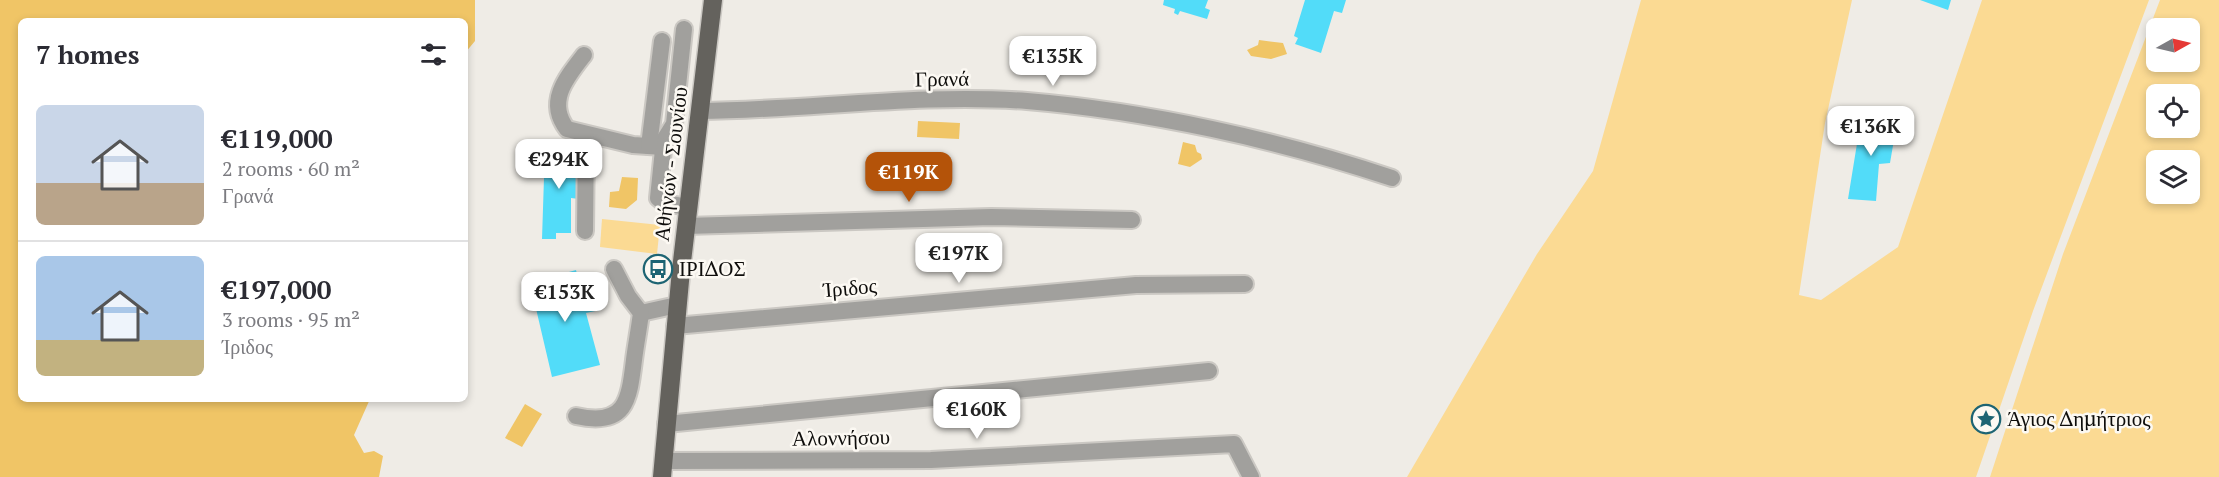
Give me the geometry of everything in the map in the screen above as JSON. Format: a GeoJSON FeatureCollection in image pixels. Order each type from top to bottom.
{"type":"FeatureCollection","features":[{"type":"Feature","properties":{"kind":"main road","name":"Αθήνών - Σουνίου"},"geometry":{"type":"LineString","coordinates":[[663,469],[677,305],[700,111],[710,0]]}},
{"type":"Feature","properties":{"kind":"street"},"geometry":{"type":"LineString","coordinates":[[656,147],[664,140],[674,124],[684,29]]}},
{"type":"Feature","properties":{"kind":"street"},"geometry":{"type":"LineString","coordinates":[[662,41],[656,147],[658,198],[664,203],[688,207]]}},
{"type":"Feature","properties":{"kind":"street"},"geometry":{"type":"LineString","coordinates":[[584,55],[566,79],[557,108],[567,129],[586,136],[656,147]]}},
{"type":"Feature","properties":{"kind":"street","name":"Γρανά"},"geometry":{"type":"LineString","coordinates":[[700,111],[778,110],[954,100],[1027,101],[1081,108],[1235,135],[1312,151],[1392,178]]}},
{"type":"Feature","properties":{"kind":"street"},"geometry":{"type":"LineString","coordinates":[[585,231],[586,136]]}},
{"type":"Feature","properties":{"kind":"street"},"geometry":{"type":"LineString","coordinates":[[686,226],[990,217],[1131,220]]}},
{"type":"Feature","properties":{"kind":"street"},"geometry":{"type":"LineString","coordinates":[[576,416],[604,418],[626,404],[631,388],[641,313],[628,296],[614,269]]}},
{"type":"Feature","properties":{"kind":"street","name":"Ίριδος"},"geometry":{"type":"LineString","coordinates":[[675,326],[1136,285],[1245,284]]}},
{"type":"Feature","properties":{"kind":"street"},"geometry":{"type":"LineString","coordinates":[[641,313],[677,305]]}},
{"type":"Feature","properties":{"kind":"street","name":"Αλοννήσου"},"geometry":{"type":"LineString","coordinates":[[666,424],[1209,371]]}},
{"type":"Feature","properties":{"kind":"street","name":"Αλοννήσου"},"geometry":{"type":"LineString","coordinates":[[663,469],[931,460],[1234,444],[1251,477]]}},
{"type":"Feature","properties":{"kind":"shaded area"},"geometry":{"type":"Polygon","coordinates":[[[0,0],[475,0],[475,41],[468,49],[468,18],[18,18],[18,402],[369,402],[354,435],[364,453],[374,451],[383,456],[379,477],[0,477],[0,0]]]}},
{"type":"Feature","properties":{"kind":"shaded area"},"geometry":{"type":"Polygon","coordinates":[[[1641,0],[1852,0],[1825,123],[1799,295],[1821,300],[1898,247],[1982,0],[2149,0],[2033,311],[1976,477],[1407,477],[1537,254],[1593,171],[1641,0]]]}},
{"type":"Feature","properties":{"kind":"shaded area"},"geometry":{"type":"Polygon","coordinates":[[[2160,0],[2219,0],[2219,477],[1990,477],[2063,254],[2146,37],[2146,72],[2200,72],[2200,18],[2153,18],[2160,0]]]}},
{"type":"Feature","properties":{"kind":"shaded area"},"geometry":{"type":"Polygon","coordinates":[[[1259,40],[1283,43],[1287,54],[1271,59],[1251,56],[1247,50],[1258,45],[1259,40]]]}},
{"type":"Feature","properties":{"kind":"shaded area"},"geometry":{"type":"Polygon","coordinates":[[[918,121],[960,123],[959,139],[917,137],[918,121]]]}},
{"type":"Feature","properties":{"kind":"shaded area"},"geometry":{"type":"Polygon","coordinates":[[[1183,142],[1195,145],[1197,152],[1201,154],[1202,159],[1190,167],[1178,164],[1183,142]]]}},
{"type":"Feature","properties":{"kind":"shaded area"},"geometry":{"type":"Polygon","coordinates":[[[622,177],[638,178],[637,200],[626,209],[609,207],[610,192],[619,191],[622,177]]]}},
{"type":"Feature","properties":{"kind":"shaded area"},"geometry":{"type":"Polygon","coordinates":[[[602,219],[660,225],[657,254],[600,247],[602,219]]]}},
{"type":"Feature","properties":{"kind":"shaded area"},"geometry":{"type":"Polygon","coordinates":[[[525,404],[542,414],[522,447],[505,438],[525,404]]]}},
{"type":"Feature","properties":{"kind":"building"},"geometry":{"type":"Polygon","coordinates":[[[1164,0],[1208,0],[1205,8],[1210,10],[1207,19],[1180,11],[1178,15],[1174,13],[1175,9],[1163,5],[1164,0]]]}},
{"type":"Feature","properties":{"kind":"building"},"geometry":{"type":"Polygon","coordinates":[[[1305,0],[1346,0],[1342,13],[1334,11],[1321,53],[1295,44],[1298,38],[1294,36],[1305,0]]]}},
{"type":"Feature","properties":{"kind":"building"},"geometry":{"type":"Polygon","coordinates":[[[1920,0],[1951,0],[1948,10],[1920,0]]]}},
{"type":"Feature","properties":{"kind":"building"},"geometry":{"type":"Polygon","coordinates":[[[1861,119],[1897,122],[1890,163],[1879,164],[1876,201],[1848,199],[1861,119]]]}},
{"type":"Feature","properties":{"kind":"building"},"geometry":{"type":"Polygon","coordinates":[[[545,147],[578,147],[579,199],[571,198],[571,233],[556,233],[556,239],[542,239],[545,147]]]}},
{"type":"Feature","properties":{"kind":"building"},"geometry":{"type":"Polygon","coordinates":[[[576,270],[584,302],[597,300],[600,310],[586,313],[600,365],[552,377],[530,283],[576,270]]]}},
{"type":"Feature","properties":{"kind":"place","name":"ΙΡΙΔΟΣ"},"geometry":{"type":"Point","coordinates":[658,269]}},
{"type":"Feature","properties":{"kind":"place","name":"Άγιος Δημήτριος"},"geometry":{"type":"Point","coordinates":[1986,419]}}]}
